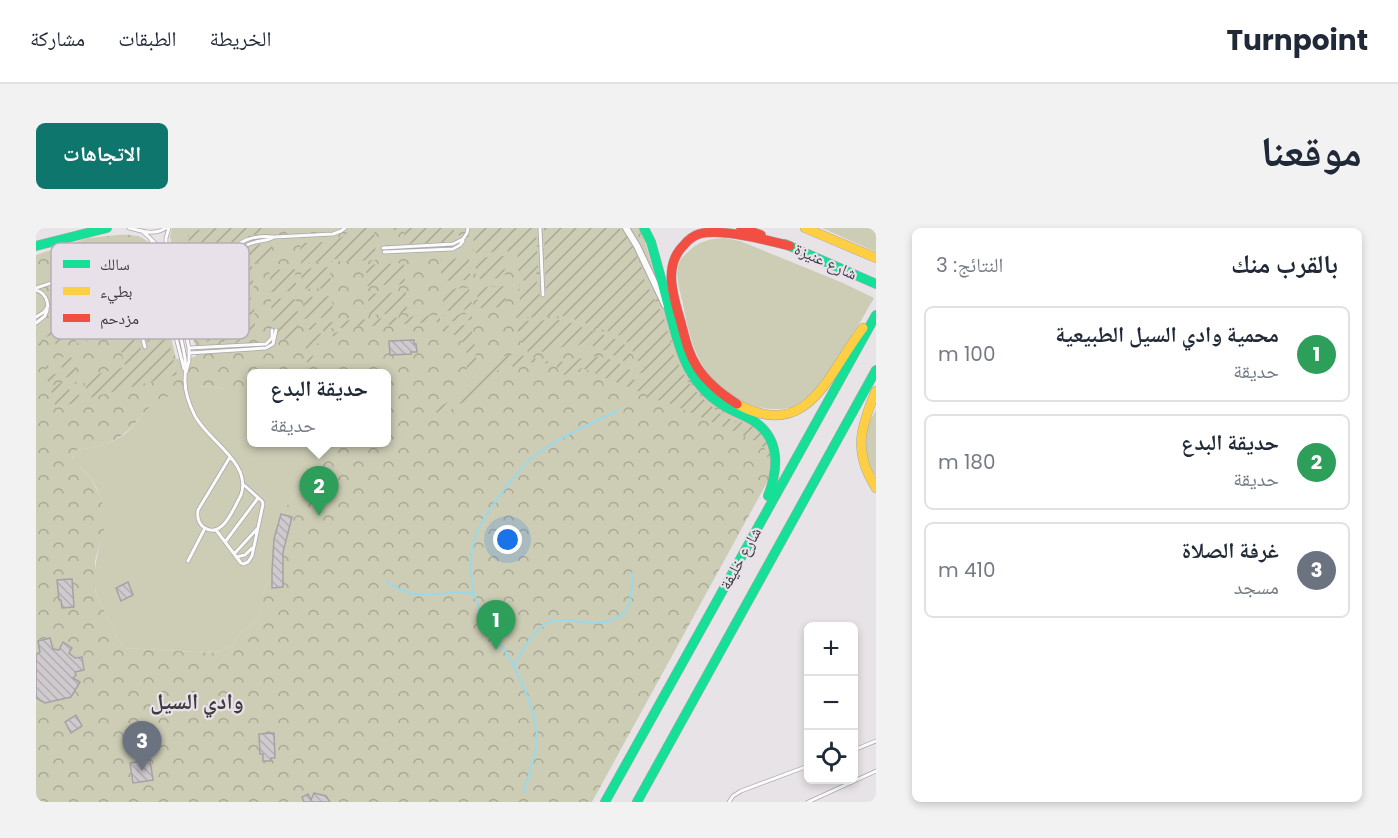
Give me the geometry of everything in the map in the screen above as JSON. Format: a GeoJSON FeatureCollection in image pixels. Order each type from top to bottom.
{"type":"FeatureCollection","features":[{"type":"Feature","properties":{"kind":"main road"},"geometry":{"type":"LineString","coordinates":[[36,246],[107,228]]}},
{"type":"Feature","properties":{"kind":"main road"},"geometry":{"type":"LineString","coordinates":[[644,228],[651,242],[687,368],[695,380],[723,406],[760,426],[769,435],[775,448],[777,467],[775,480],[748,543]]}},
{"type":"Feature","properties":{"kind":"main road","name":"شارع عنيزة"},"geometry":{"type":"LineString","coordinates":[[741,228],[790,246],[876,284]]}},
{"type":"Feature","properties":{"kind":"main road","name":"شارع عنيزة"},"geometry":{"type":"LineString","coordinates":[[805,228],[876,258]]}},
{"type":"Feature","properties":{"kind":"main road"},"geometry":{"type":"LineString","coordinates":[[790,246],[735,234],[706,232],[688,241],[672,261],[670,278],[688,348],[702,376],[718,392],[739,405],[759,412],[780,415],[794,412],[807,404],[819,392],[856,338],[875,317]]}},
{"type":"Feature","properties":{"kind":"main road","name":"شارع خليفة"},"geometry":{"type":"LineString","coordinates":[[605,802],[875,317]]}},
{"type":"Feature","properties":{"kind":"main road","name":"شارع خليفة"},"geometry":{"type":"LineString","coordinates":[[637,802],[876,370]]}},
{"type":"Feature","properties":{"kind":"main road"},"geometry":{"type":"LineString","coordinates":[[876,392],[863,425],[860,451],[868,475],[876,488]]}},
{"type":"Feature","properties":{"kind":"street"},"geometry":{"type":"LineString","coordinates":[[626,228],[638,246],[671,316]]}},
{"type":"Feature","properties":{"kind":"lane"},"geometry":{"type":"LineString","coordinates":[[129,228],[152,233],[167,228],[166,243]]}},
{"type":"Feature","properties":{"kind":"lane"},"geometry":{"type":"LineString","coordinates":[[241,243],[267,236],[329,235],[345,228]]}},
{"type":"Feature","properties":{"kind":"lane"},"geometry":{"type":"LineString","coordinates":[[384,250],[453,244],[463,239],[468,228]]}},
{"type":"Feature","properties":{"kind":"lane"},"geometry":{"type":"LineString","coordinates":[[540,228],[543,295]]}},
{"type":"Feature","properties":{"kind":"lane"},"geometry":{"type":"LineString","coordinates":[[142,231],[155,243]]}},
{"type":"Feature","properties":{"kind":"lane"},"geometry":{"type":"LineString","coordinates":[[150,238],[152,243]]}},
{"type":"Feature","properties":{"kind":"lane"},"geometry":{"type":"LineString","coordinates":[[36,289],[51,284]]}},
{"type":"Feature","properties":{"kind":"lane"},"geometry":{"type":"LineString","coordinates":[[36,289],[44,295],[48,306],[45,316],[36,322]]}},
{"type":"Feature","properties":{"kind":"lane"},"geometry":{"type":"LineString","coordinates":[[36,317],[48,306]]}},
{"type":"Feature","properties":{"kind":"lane"},"geometry":{"type":"LineString","coordinates":[[189,348],[266,344],[272,338],[274,330],[273,344],[266,348],[189,353]]}},
{"type":"Feature","properties":{"kind":"lane"},"geometry":{"type":"LineString","coordinates":[[143,339],[145,347]]}},
{"type":"Feature","properties":{"kind":"lane"},"geometry":{"type":"LineString","coordinates":[[177,339],[186,374]]}},
{"type":"Feature","properties":{"kind":"lane"},"geometry":{"type":"LineString","coordinates":[[181,339],[185,358],[186,390],[194,413],[202,427],[230,457],[240,470],[244,485],[223,527],[211,530],[205,528],[198,519],[198,510],[230,457]]}},
{"type":"Feature","properties":{"kind":"lane"},"geometry":{"type":"LineString","coordinates":[[186,374],[189,353],[187,339]]}},
{"type":"Feature","properties":{"kind":"lane"},"geometry":{"type":"LineString","coordinates":[[216,530],[243,564],[248,562],[252,556],[263,504],[244,485]]}},
{"type":"Feature","properties":{"kind":"lane"},"geometry":{"type":"LineString","coordinates":[[225,542],[258,498]]}},
{"type":"Feature","properties":{"kind":"lane"},"geometry":{"type":"LineString","coordinates":[[188,561],[205,528]]}},
{"type":"Feature","properties":{"kind":"lane"},"geometry":{"type":"LineString","coordinates":[[235,556],[257,529]]}},
{"type":"Feature","properties":{"kind":"lane"},"geometry":{"type":"LineString","coordinates":[[235,556],[245,555],[253,547]]}},
{"type":"Feature","properties":{"kind":"lane"},"geometry":{"type":"LineString","coordinates":[[858,748],[876,741]]}},
{"type":"Feature","properties":{"kind":"lane"},"geometry":{"type":"LineString","coordinates":[[729,802],[741,790],[804,767]]}},
{"type":"Feature","properties":{"kind":"lane"},"geometry":{"type":"LineString","coordinates":[[808,802],[876,771]]}},
{"type":"Feature","properties":{"kind":"green space"},"geometry":{"type":"Polygon","coordinates":[[[172,228],[641,228],[675,343],[751,423],[776,466],[592,802],[36,802],[36,255],[51,250],[51,339],[171,339],[176,359],[196,356],[193,339],[249,339],[249,243],[171,243],[172,228]],[[247,369],[247,398],[214,387],[190,388],[174,393],[153,405],[129,429],[111,442],[77,450],[72,458],[91,479],[100,495],[104,509],[104,529],[95,561],[95,589],[123,648],[215,653],[232,646],[238,635],[255,622],[262,610],[262,595],[272,571],[274,539],[281,514],[317,470],[312,447],[391,447],[391,369],[247,369]]]}},
{"type":"Feature","properties":{"kind":"green space"},"geometry":{"type":"Polygon","coordinates":[[[216,228],[270,228],[270,233],[254,235],[234,243],[189,243],[189,231],[216,228]]]}},
{"type":"Feature","properties":{"kind":"green space"},"geometry":{"type":"Polygon","coordinates":[[[352,228],[374,228],[376,260],[340,262],[339,259],[333,259],[332,262],[301,264],[300,243],[335,240],[352,228]]]}},
{"type":"Feature","properties":{"kind":"green space"},"geometry":{"type":"Polygon","coordinates":[[[393,228],[451,228],[461,237],[452,242],[405,244],[404,230],[393,230],[393,228]]]}},
{"type":"Feature","properties":{"kind":"green space"},"geometry":{"type":"Polygon","coordinates":[[[473,228],[536,228],[537,289],[539,289],[540,298],[546,298],[544,228],[619,228],[631,243],[644,273],[643,277],[664,318],[674,356],[687,380],[699,395],[719,413],[759,430],[772,449],[772,473],[765,449],[758,442],[662,400],[648,401],[647,395],[582,368],[564,375],[559,373],[556,364],[529,363],[515,368],[507,363],[485,382],[487,384],[478,394],[455,407],[442,420],[434,409],[459,394],[491,362],[509,355],[558,362],[601,357],[613,360],[630,370],[630,375],[634,380],[644,380],[645,371],[638,374],[635,369],[640,365],[645,368],[645,362],[638,361],[629,344],[621,336],[564,316],[516,318],[516,311],[521,311],[519,285],[524,284],[523,277],[519,277],[517,251],[474,253],[473,228]]]}},
{"type":"Feature","properties":{"kind":"green space"},"geometry":{"type":"Polygon","coordinates":[[[822,228],[876,228],[876,252],[822,228]]]}},
{"type":"Feature","properties":{"kind":"green space"},"geometry":{"type":"Polygon","coordinates":[[[123,235],[145,240],[148,243],[73,243],[88,238],[123,235]]]}},
{"type":"Feature","properties":{"kind":"green space"},"geometry":{"type":"Polygon","coordinates":[[[724,238],[740,241],[874,298],[829,372],[810,396],[795,406],[772,409],[752,405],[733,397],[712,379],[698,356],[689,331],[679,287],[677,276],[679,264],[691,249],[700,243],[724,238]]]}},
{"type":"Feature","properties":{"kind":"green space"},"geometry":{"type":"Polygon","coordinates":[[[271,243],[270,262],[252,264],[254,292],[250,293],[251,300],[254,301],[255,333],[249,334],[249,247],[271,243]]]}},
{"type":"Feature","properties":{"kind":"green space"},"geometry":{"type":"Polygon","coordinates":[[[504,256],[505,278],[480,279],[476,275],[475,258],[504,256]]]}},
{"type":"Feature","properties":{"kind":"green space"},"geometry":{"type":"Polygon","coordinates":[[[469,258],[470,276],[466,280],[442,281],[440,259],[469,258]]]}},
{"type":"Feature","properties":{"kind":"green space"},"geometry":{"type":"Polygon","coordinates":[[[404,263],[405,284],[367,286],[366,265],[404,263]]]}},
{"type":"Feature","properties":{"kind":"green space"},"geometry":{"type":"Polygon","coordinates":[[[330,267],[331,288],[306,289],[302,286],[301,269],[330,267]]]}},
{"type":"Feature","properties":{"kind":"green space"},"geometry":{"type":"Polygon","coordinates":[[[295,269],[296,286],[292,291],[271,292],[269,270],[295,269]]]}},
{"type":"Feature","properties":{"kind":"green space"},"geometry":{"type":"Polygon","coordinates":[[[505,286],[506,307],[478,308],[477,292],[481,287],[505,286]]]}},
{"type":"Feature","properties":{"kind":"green space"},"geometry":{"type":"Polygon","coordinates":[[[467,288],[471,292],[472,309],[444,311],[442,289],[467,288]]]}},
{"type":"Feature","properties":{"kind":"green space"},"geometry":{"type":"Polygon","coordinates":[[[406,292],[407,313],[369,315],[368,294],[406,292]]]}},
{"type":"Feature","properties":{"kind":"green space"},"geometry":{"type":"Polygon","coordinates":[[[332,296],[333,317],[304,319],[303,301],[307,297],[332,296]]]}},
{"type":"Feature","properties":{"kind":"green space"},"geometry":{"type":"Polygon","coordinates":[[[293,298],[297,302],[299,336],[295,339],[277,340],[280,320],[272,321],[271,299],[293,298]]]}},
{"type":"Feature","properties":{"kind":"green space"},"geometry":{"type":"Polygon","coordinates":[[[472,314],[472,320],[305,330],[304,324],[333,322],[333,327],[336,327],[336,325],[343,325],[343,322],[337,321],[440,315],[440,320],[444,321],[444,315],[472,314]]]}},
{"type":"Feature","properties":{"kind":"green space"},"geometry":{"type":"Polygon","coordinates":[[[565,321],[620,341],[625,345],[633,360],[629,364],[601,349],[583,344],[535,353],[524,349],[517,322],[565,321]]]}},
{"type":"Feature","properties":{"kind":"green space"},"geometry":{"type":"Polygon","coordinates":[[[469,325],[474,339],[476,369],[467,380],[465,378],[467,354],[465,347],[456,336],[439,330],[439,326],[469,325]]]}},
{"type":"Feature","properties":{"kind":"green space"},"geometry":{"type":"Polygon","coordinates":[[[51,329],[51,336],[41,338],[44,353],[41,353],[36,333],[51,329]]]}},
{"type":"Feature","properties":{"kind":"green space"},"geometry":{"type":"Polygon","coordinates":[[[339,332],[339,335],[319,342],[314,350],[313,362],[307,363],[305,338],[308,338],[308,335],[339,332]]]}},
{"type":"Feature","properties":{"kind":"green space"},"geometry":{"type":"Polygon","coordinates":[[[54,339],[67,339],[65,347],[57,349],[54,339]]]}},
{"type":"Feature","properties":{"kind":"green space"},"geometry":{"type":"Polygon","coordinates":[[[87,339],[88,341],[79,344],[74,340],[87,339]]]}},
{"type":"Feature","properties":{"kind":"green space"},"geometry":{"type":"Polygon","coordinates":[[[122,339],[136,339],[141,350],[149,348],[147,339],[168,339],[177,375],[89,398],[83,378],[124,367],[129,369],[125,366],[119,342],[122,339]]]}},
{"type":"Feature","properties":{"kind":"green space"},"geometry":{"type":"Polygon","coordinates":[[[223,339],[243,339],[234,344],[224,342],[223,339]]]}},
{"type":"Feature","properties":{"kind":"green space"},"geometry":{"type":"Polygon","coordinates":[[[68,356],[72,358],[77,375],[48,382],[43,362],[47,361],[51,375],[63,372],[59,358],[68,356]]]}},
{"type":"Feature","properties":{"kind":"green space"},"geometry":{"type":"Polygon","coordinates":[[[76,379],[77,383],[68,386],[69,390],[77,388],[81,401],[56,408],[50,386],[76,379]]]}},
{"type":"Feature","properties":{"kind":"green space"},"geometry":{"type":"Polygon","coordinates":[[[195,386],[214,387],[229,390],[247,398],[247,447],[312,447],[318,470],[296,493],[281,514],[274,539],[272,571],[262,595],[262,610],[255,622],[238,635],[232,646],[215,653],[123,648],[97,597],[95,566],[103,524],[100,495],[89,476],[72,459],[77,450],[106,444],[122,436],[152,405],[178,391],[195,386]]]}},
{"type":"Feature","properties":{"kind":"green space"},"geometry":{"type":"Polygon","coordinates":[[[876,410],[876,477],[868,459],[865,433],[876,410]]]}},
{"type":"Feature","properties":{"kind":"building"},"geometry":{"type":"Polygon","coordinates":[[[414,340],[417,352],[390,355],[389,341],[414,340]]]}},
{"type":"Feature","properties":{"kind":"building"},"geometry":{"type":"Polygon","coordinates":[[[281,514],[292,517],[283,552],[283,587],[272,588],[274,539],[281,514]]]}},
{"type":"Feature","properties":{"kind":"building"},"geometry":{"type":"Polygon","coordinates":[[[72,579],[74,607],[62,608],[57,580],[72,579]]]}},
{"type":"Feature","properties":{"kind":"building"},"geometry":{"type":"Polygon","coordinates":[[[128,582],[133,595],[121,601],[116,588],[128,582]]]}},
{"type":"Feature","properties":{"kind":"building"},"geometry":{"type":"Polygon","coordinates":[[[50,638],[53,649],[59,650],[63,642],[72,648],[69,653],[75,658],[82,657],[84,670],[75,672],[76,675],[73,678],[80,682],[71,697],[45,703],[36,698],[36,655],[40,652],[38,641],[50,638]]]}},
{"type":"Feature","properties":{"kind":"building"},"geometry":{"type":"Polygon","coordinates":[[[76,715],[82,726],[71,733],[65,722],[76,715]]]}},
{"type":"Feature","properties":{"kind":"building"},"geometry":{"type":"Polygon","coordinates":[[[274,733],[275,758],[271,758],[271,761],[263,761],[263,754],[260,754],[259,734],[274,733]]]}},
{"type":"Feature","properties":{"kind":"building"},"geometry":{"type":"Polygon","coordinates":[[[150,760],[153,780],[133,783],[130,763],[150,760]]]}},
{"type":"Feature","properties":{"kind":"building"},"geometry":{"type":"Polygon","coordinates":[[[314,793],[326,796],[330,802],[304,802],[302,797],[308,794],[311,800],[314,793]]]}},
{"type":"Feature","properties":{"kind":"waterway"},"geometry":{"type":"LineString","coordinates":[[524,793],[537,739],[534,719],[517,672],[488,628],[477,604],[471,566],[474,540],[490,508],[529,461],[557,441],[618,410]]}},
{"type":"Feature","properties":{"kind":"waterway"},"geometry":{"type":"LineString","coordinates":[[514,665],[524,647],[539,629],[549,622],[565,620],[588,623],[618,618],[628,608],[633,572]]}},
{"type":"Feature","properties":{"kind":"waterway"},"geometry":{"type":"LineString","coordinates":[[387,582],[413,594],[474,593]]}},
{"type":"Feature","properties":{"kind":"traffic: fast"},"geometry":{"type":"LineString","coordinates":[[36,246],[107,228]]}},
{"type":"Feature","properties":{"kind":"traffic: fast"},"geometry":{"type":"LineString","coordinates":[[644,228],[651,242],[677,337],[689,369],[713,398],[763,429],[773,446],[775,466],[768,496]]}},
{"type":"Feature","properties":{"kind":"traffic: fast"},"geometry":{"type":"LineString","coordinates":[[785,244],[876,284]]}},
{"type":"Feature","properties":{"kind":"traffic: fast"},"geometry":{"type":"LineString","coordinates":[[605,802],[876,315]]}},
{"type":"Feature","properties":{"kind":"traffic: fast"},"geometry":{"type":"LineString","coordinates":[[637,802],[876,370]]}},
{"type":"Feature","properties":{"kind":"traffic: slow"},"geometry":{"type":"LineString","coordinates":[[805,228],[876,258]]}},
{"type":"Feature","properties":{"kind":"traffic: slow"},"geometry":{"type":"LineString","coordinates":[[737,404],[762,414],[782,415],[799,409],[814,398],[827,382],[863,328]]}},
{"type":"Feature","properties":{"kind":"traffic: slow"},"geometry":{"type":"LineString","coordinates":[[876,391],[866,417],[861,440],[864,463],[876,488]]}},
{"type":"Feature","properties":{"kind":"traffic: jam"},"geometry":{"type":"LineString","coordinates":[[741,228],[761,235]]}},
{"type":"Feature","properties":{"kind":"traffic: jam"},"geometry":{"type":"LineString","coordinates":[[737,404],[710,383],[691,356],[673,293],[673,263],[677,253],[689,240],[699,234],[719,232],[790,246]]}},
{"type":"Feature","properties":{"kind":"place","name":"حديقة البدع"},"geometry":{"type":"Point","coordinates":[319,516]}},
{"type":"Feature","properties":{"kind":"place","name":"محمية وادي السيل الطبيعية"},"geometry":{"type":"Point","coordinates":[496,650]}},
{"type":"Feature","properties":{"kind":"place","name":"غرفة الصلاة"},"geometry":{"type":"Point","coordinates":[142,771]}},
{"type":"Feature","properties":{"kind":"district","name":"وادي السيل"},"geometry":{"type":"Point","coordinates":[197,701]}}]}
